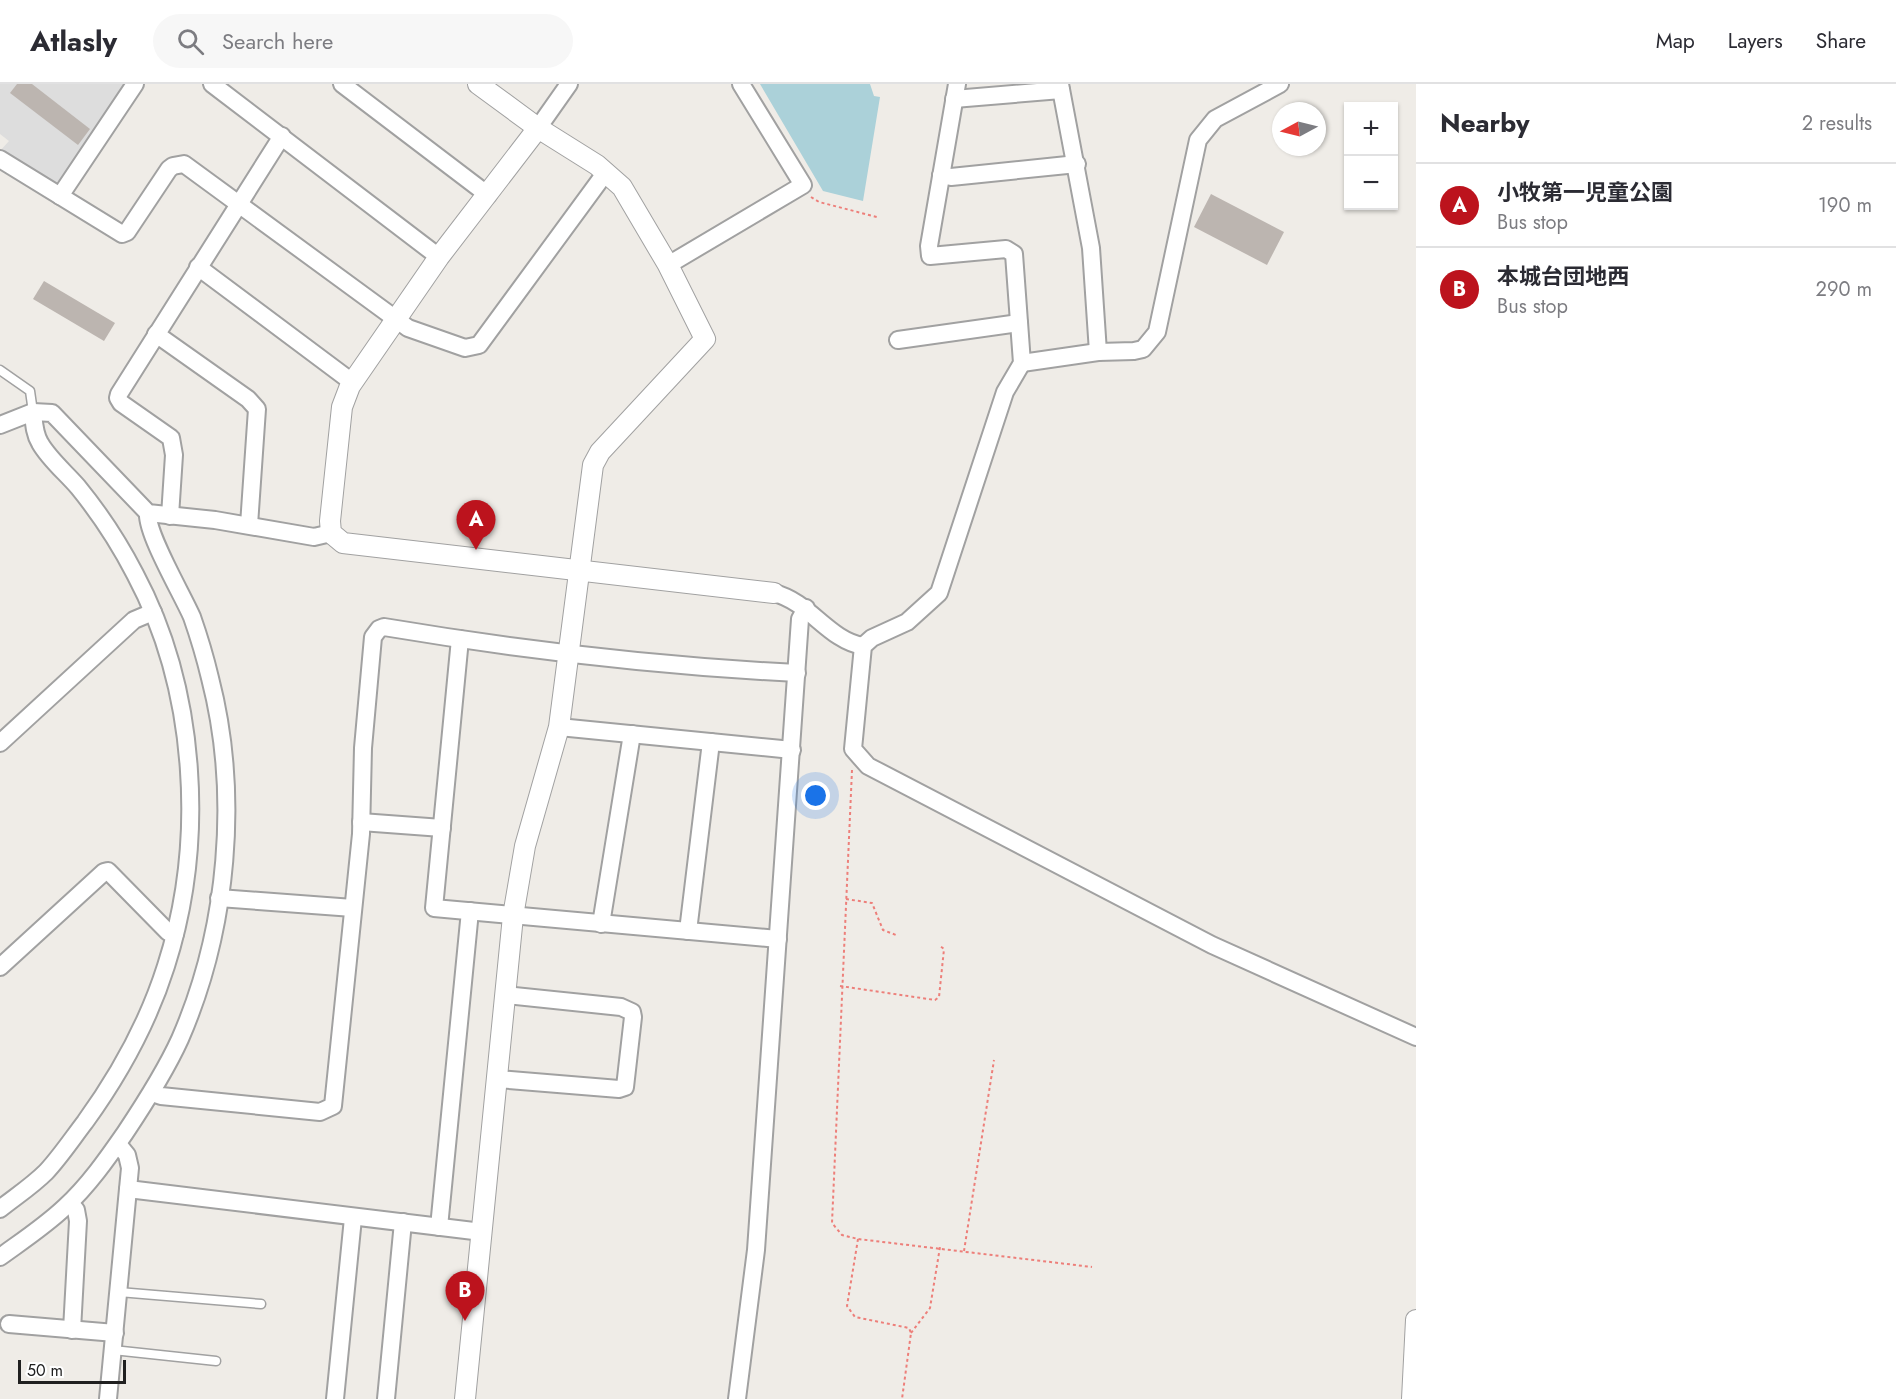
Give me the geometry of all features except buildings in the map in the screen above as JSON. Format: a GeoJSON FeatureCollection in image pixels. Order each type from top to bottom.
{"type":"FeatureCollection","features":[{"type":"Feature","properties":{"kind":"street"},"geometry":{"type":"LineString","coordinates":[[60,196],[135,84]]}},
{"type":"Feature","properties":{"kind":"street"},"geometry":{"type":"LineString","coordinates":[[342,84],[488,195]]}},
{"type":"Feature","properties":{"kind":"street"},"geometry":{"type":"LineString","coordinates":[[465,1399],[513,916],[525,846],[559,727],[593,465],[600,452],[705,339],[668,265],[622,187],[606,172],[537,128],[478,84]]}},
{"type":"Feature","properties":{"kind":"street"},"geometry":{"type":"LineString","coordinates":[[569,84],[488,195],[439,257],[352,382],[342,407],[330,521],[331,533],[343,543],[774,593],[786,596],[806,608],[848,643],[862,646],[921,612],[939,593],[1005,392],[1022,363],[1014,254],[1006,249],[930,256],[929,246],[955,91],[1060,87],[1077,164],[1091,248],[1098,352]]}},
{"type":"Feature","properties":{"kind":"street"},"geometry":{"type":"LineString","coordinates":[[668,265],[803,185],[741,84]]}},
{"type":"Feature","properties":{"kind":"street"},"geometry":{"type":"LineString","coordinates":[[1022,363],[1098,352],[1134,351],[1143,349],[1150,342],[1157,332],[1198,140],[1215,119],[1280,84]]}},
{"type":"Feature","properties":{"kind":"street"},"geometry":{"type":"LineString","coordinates":[[216,85],[439,257]]}},
{"type":"Feature","properties":{"kind":"street"},"geometry":{"type":"LineString","coordinates":[[170,516],[174,455],[171,438],[118,398],[282,136]]}},
{"type":"Feature","properties":{"kind":"street"},"geometry":{"type":"LineString","coordinates":[[0,159],[122,234],[127,232],[169,169],[184,164],[239,202],[397,320],[417,332],[465,348],[479,345],[606,172]]}},
{"type":"Feature","properties":{"kind":"street"},"geometry":{"type":"LineString","coordinates":[[941,174],[951,177],[1077,164]]}},
{"type":"Feature","properties":{"kind":"street"},"geometry":{"type":"LineString","coordinates":[[198,267],[352,382]]}},
{"type":"Feature","properties":{"kind":"street"},"geometry":{"type":"LineString","coordinates":[[898,340],[1019,323]]}},
{"type":"Feature","properties":{"kind":"street"},"geometry":{"type":"LineString","coordinates":[[156,334],[248,399],[257,409],[249,525]]}},
{"type":"Feature","properties":{"kind":"street"},"geometry":{"type":"LineString","coordinates":[[0,425],[33,412],[46,411],[57,417],[148,513],[152,533],[180,591],[202,645],[218,716],[225,785],[224,849],[219,898],[207,957],[180,1039],[152,1093],[118,1143],[70,1203],[42,1227],[0,1257]]}},
{"type":"Feature","properties":{"kind":"street"},"geometry":{"type":"LineString","coordinates":[[0,1209],[46,1172],[98,1104],[122,1066],[154,998],[175,934],[188,855],[190,813],[187,760],[175,681],[153,612],[136,575],[111,532],[82,493],[40,445],[33,412]]}},
{"type":"Feature","properties":{"kind":"street"},"geometry":{"type":"LineString","coordinates":[[148,513],[249,525],[314,537],[331,533]]}},
{"type":"Feature","properties":{"kind":"street"},"geometry":{"type":"LineString","coordinates":[[737,1399],[756,1250],[800,619],[806,608]]}},
{"type":"Feature","properties":{"kind":"street"},"geometry":{"type":"LineString","coordinates":[[0,743],[134,620],[153,612]]}},
{"type":"Feature","properties":{"kind":"street"},"geometry":{"type":"LineString","coordinates":[[152,1093],[161,1096],[320,1112],[330,1110],[333,1106],[361,822],[363,748],[373,637],[379,629],[384,627],[460,639],[687,667],[797,672]]}},
{"type":"Feature","properties":{"kind":"street"},"geometry":{"type":"LineString","coordinates":[[460,639],[434,908],[778,939]]}},
{"type":"Feature","properties":{"kind":"street"},"geometry":{"type":"LineString","coordinates":[[862,646],[853,749],[868,766],[1212,945],[1416,1037]]}},
{"type":"Feature","properties":{"kind":"street"},"geometry":{"type":"LineString","coordinates":[[559,727],[792,750]]}},
{"type":"Feature","properties":{"kind":"street"},"geometry":{"type":"LineString","coordinates":[[601,924],[632,734]]}},
{"type":"Feature","properties":{"kind":"street"},"geometry":{"type":"LineString","coordinates":[[688,931],[711,742]]}},
{"type":"Feature","properties":{"kind":"street"},"geometry":{"type":"LineString","coordinates":[[361,822],[442,828]]}},
{"type":"Feature","properties":{"kind":"street"},"geometry":{"type":"LineString","coordinates":[[0,967],[104,872],[108,871],[168,932],[175,934]]}},
{"type":"Feature","properties":{"kind":"street"},"geometry":{"type":"LineString","coordinates":[[219,898],[353,908]]}},
{"type":"Feature","properties":{"kind":"street"},"geometry":{"type":"LineString","coordinates":[[439,1227],[470,911]]}},
{"type":"Feature","properties":{"kind":"street"},"geometry":{"type":"LineString","coordinates":[[497,1079],[619,1089],[625,1087],[633,1017],[632,1012],[621,1007],[505,995]]}},
{"type":"Feature","properties":{"kind":"street"},"geometry":{"type":"LineString","coordinates":[[108,1399],[130,1162],[118,1143]]}},
{"type":"Feature","properties":{"kind":"street"},"geometry":{"type":"LineString","coordinates":[[128,1189],[482,1232]]}},
{"type":"Feature","properties":{"kind":"street"},"geometry":{"type":"LineString","coordinates":[[70,1203],[76,1210],[78,1221],[72,1330]]}},
{"type":"Feature","properties":{"kind":"street"},"geometry":{"type":"LineString","coordinates":[[336,1399],[353,1218]]}},
{"type":"Feature","properties":{"kind":"street"},"geometry":{"type":"LineString","coordinates":[[386,1399],[403,1222]]}},
{"type":"Feature","properties":{"kind":"street"},"geometry":{"type":"LineString","coordinates":[[1412,1399],[1416,1320]]}},
{"type":"Feature","properties":{"kind":"street"},"geometry":{"type":"LineString","coordinates":[[9,1324],[72,1330],[114,1342]]}},
{"type":"Feature","properties":{"kind":"lane"},"geometry":{"type":"LineString","coordinates":[[0,370],[30,391],[33,412]]}},
{"type":"Feature","properties":{"kind":"lane"},"geometry":{"type":"LineString","coordinates":[[119,1292],[261,1304]]}},
{"type":"Feature","properties":{"kind":"lane"},"geometry":{"type":"LineString","coordinates":[[114,1342],[216,1361]]}},
{"type":"Feature","properties":{"kind":"path"},"geometry":{"type":"LineString","coordinates":[[803,185],[812,199],[877,217]]}},
{"type":"Feature","properties":{"kind":"path"},"geometry":{"type":"LineString","coordinates":[[853,749],[839,1007],[832,1222],[842,1235],[858,1239],[1092,1267]]}},
{"type":"Feature","properties":{"kind":"path"},"geometry":{"type":"LineString","coordinates":[[846,898],[872,903],[883,930],[896,935]]}},
{"type":"Feature","properties":{"kind":"path"},"geometry":{"type":"LineString","coordinates":[[840,986],[935,1000],[939,997],[944,949],[940,946]]}},
{"type":"Feature","properties":{"kind":"path"},"geometry":{"type":"LineString","coordinates":[[964,1251],[994,1060]]}},
{"type":"Feature","properties":{"kind":"path"},"geometry":{"type":"LineString","coordinates":[[858,1239],[848,1297],[850,1312],[855,1317],[902,1325],[909,1328],[911,1333]]}},
{"type":"Feature","properties":{"kind":"path"},"geometry":{"type":"LineString","coordinates":[[902,1399],[911,1333],[930,1308],[940,1247]]}},
{"type":"Feature","properties":{"kind":"shaded area"},"geometry":{"type":"Polygon","coordinates":[[[0,84],[128,84],[62,180],[54,183],[0,151],[9,141],[0,134],[0,84]]]}},
{"type":"Feature","properties":{"kind":"water"},"geometry":{"type":"Polygon","coordinates":[[[760,84],[870,84],[874,96],[880,97],[863,201],[823,191],[760,84]]]}},
{"type":"Feature","properties":{"kind":"place","name":"小牧第一児童公園"},"geometry":{"type":"Point","coordinates":[476,550]}},
{"type":"Feature","properties":{"kind":"place","name":"本城台団地西"},"geometry":{"type":"Point","coordinates":[465,1321]}}]}
